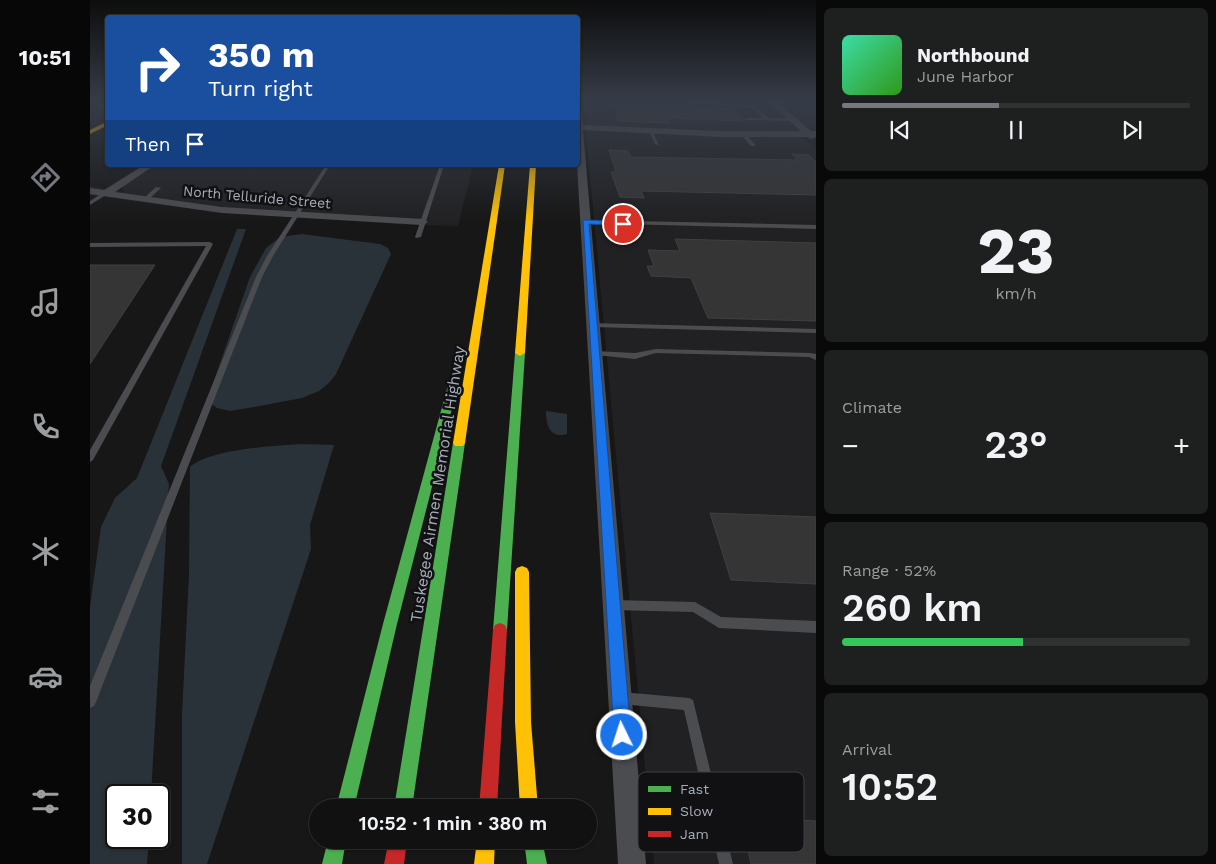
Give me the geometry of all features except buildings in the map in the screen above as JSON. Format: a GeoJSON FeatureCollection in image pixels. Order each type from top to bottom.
{"type":"FeatureCollection","features":[{"type":"Feature","properties":{"kind":"main road","name":"Tuskegee Airmen Memorial Highway"},"geometry":{"type":"LineString","coordinates":[[404,799],[502,167]]}},
{"type":"Feature","properties":{"kind":"main road"},"geometry":{"type":"LineString","coordinates":[[489,799],[532,167]]}},
{"type":"Feature","properties":{"kind":"main road"},"geometry":{"type":"LineString","coordinates":[[461,356],[488,253]]}},
{"type":"Feature","properties":{"kind":"main road"},"geometry":{"type":"LineString","coordinates":[[522,490],[524,304]]}},
{"type":"Feature","properties":{"kind":"main road"},"geometry":{"type":"LineString","coordinates":[[347,799],[392,615],[456,375]]}},
{"type":"Feature","properties":{"kind":"main road"},"geometry":{"type":"LineString","coordinates":[[522,557],[523,722],[528,799]]}},
{"type":"Feature","properties":{"kind":"main road"},"geometry":{"type":"LineString","coordinates":[[332,864],[335,849]]}},
{"type":"Feature","properties":{"kind":"main road"},"geometry":{"type":"LineString","coordinates":[[394,864],[396,849]]}},
{"type":"Feature","properties":{"kind":"main road"},"geometry":{"type":"LineString","coordinates":[[484,864],[485,849]]}},
{"type":"Feature","properties":{"kind":"main road"},"geometry":{"type":"LineString","coordinates":[[534,849],[537,864]]}},
{"type":"Feature","properties":{"kind":"street"},"geometry":{"type":"LineString","coordinates":[[580,149],[632,864]]}},
{"type":"Feature","properties":{"kind":"street"},"geometry":{"type":"LineString","coordinates":[[106,193],[147,167]]}},
{"type":"Feature","properties":{"kind":"street","name":"North Telluride Street"},"geometry":{"type":"LineString","coordinates":[[90,191],[222,210],[423,222]]}},
{"type":"Feature","properties":{"kind":"lane"},"geometry":{"type":"LineString","coordinates":[[750,141],[753,145]]}},
{"type":"Feature","properties":{"kind":"lane"},"geometry":{"type":"LineString","coordinates":[[90,702],[192,440],[259,277],[270,256],[327,167]]}},
{"type":"Feature","properties":{"kind":"lane"},"geometry":{"type":"LineString","coordinates":[[418,237],[441,167]]}},
{"type":"Feature","properties":{"kind":"lane"},"geometry":{"type":"LineString","coordinates":[[146,199],[158,188]]}},
{"type":"Feature","properties":{"kind":"lane"},"geometry":{"type":"LineString","coordinates":[[90,203],[106,193]]}},
{"type":"Feature","properties":{"kind":"lane"},"geometry":{"type":"LineString","coordinates":[[585,222],[816,227]]}},
{"type":"Feature","properties":{"kind":"lane"},"geometry":{"type":"LineString","coordinates":[[90,244],[210,244],[90,458]]}},
{"type":"Feature","properties":{"kind":"lane"},"geometry":{"type":"LineString","coordinates":[[593,325],[816,331]]}},
{"type":"Feature","properties":{"kind":"lane"},"geometry":{"type":"LineString","coordinates":[[595,353],[635,356],[656,351],[810,355],[816,357]]}},
{"type":"Feature","properties":{"kind":"lane"},"geometry":{"type":"LineString","coordinates":[[613,605],[695,608],[719,622],[816,627]]}},
{"type":"Feature","properties":{"kind":"lane"},"geometry":{"type":"LineString","coordinates":[[620,698],[689,704],[705,772]]}},
{"type":"Feature","properties":{"kind":"shaded area"},"geometry":{"type":"Polygon","coordinates":[[[587,141],[807,141],[816,149],[816,864],[654,864],[653,852],[804,852],[804,772],[645,772],[587,141]]]}},
{"type":"Feature","properties":{"kind":"shaded area"},"geometry":{"type":"Polygon","coordinates":[[[152,167],[473,167],[458,226],[413,225],[214,212],[90,195],[90,186],[124,192],[122,186],[152,167]]]}},
{"type":"Feature","properties":{"kind":"shaded area"},"geometry":{"type":"Polygon","coordinates":[[[237,229],[246,229],[161,466],[169,484],[152,784],[105,784],[105,849],[148,849],[147,864],[90,864],[90,607],[101,527],[115,498],[137,478],[237,229]]]}},
{"type":"Feature","properties":{"kind":"shaded area"},"geometry":{"type":"Polygon","coordinates":[[[302,234],[380,244],[388,248],[391,254],[336,374],[319,391],[302,398],[230,411],[217,408],[210,403],[210,392],[250,277],[266,248],[280,237],[302,234]]]}},
{"type":"Feature","properties":{"kind":"shaded area"},"geometry":{"type":"Polygon","coordinates":[[[546,411],[567,414],[567,434],[561,435],[550,430],[546,411]]]}},
{"type":"Feature","properties":{"kind":"shaded area"},"geometry":{"type":"Polygon","coordinates":[[[301,444],[334,445],[310,525],[311,549],[207,864],[182,864],[182,715],[189,574],[190,467],[199,461],[227,452],[259,447],[301,444]]]}},
{"type":"Feature","properties":{"kind":"traffic: fast"},"geometry":{"type":"LineString","coordinates":[[500,630],[520,353]]}},
{"type":"Feature","properties":{"kind":"traffic: fast"},"geometry":{"type":"LineString","coordinates":[[347,799],[390,624],[453,385]]}},
{"type":"Feature","properties":{"kind":"traffic: fast"},"geometry":{"type":"LineString","coordinates":[[404,799],[459,443]]}},
{"type":"Feature","properties":{"kind":"traffic: fast"},"geometry":{"type":"LineString","coordinates":[[332,864],[335,849]]}},
{"type":"Feature","properties":{"kind":"traffic: fast"},"geometry":{"type":"LineString","coordinates":[[534,849],[537,864]]}},
{"type":"Feature","properties":{"kind":"traffic: slow"},"geometry":{"type":"LineString","coordinates":[[459,443],[502,167]]}},
{"type":"Feature","properties":{"kind":"traffic: slow"},"geometry":{"type":"LineString","coordinates":[[520,353],[533,167]]}},
{"type":"Feature","properties":{"kind":"traffic: slow"},"geometry":{"type":"LineString","coordinates":[[522,572],[523,722],[528,799]]}},
{"type":"Feature","properties":{"kind":"traffic: slow"},"geometry":{"type":"LineString","coordinates":[[484,864],[485,849]]}},
{"type":"Feature","properties":{"kind":"traffic: jam"},"geometry":{"type":"LineString","coordinates":[[489,799],[500,630]]}},
{"type":"Feature","properties":{"kind":"traffic: jam"},"geometry":{"type":"LineString","coordinates":[[394,864],[396,849]]}},
{"type":"Feature","properties":{"kind":"route"},"geometry":{"type":"LineString","coordinates":[[622,735],[585,222],[623,224]]}}]}
